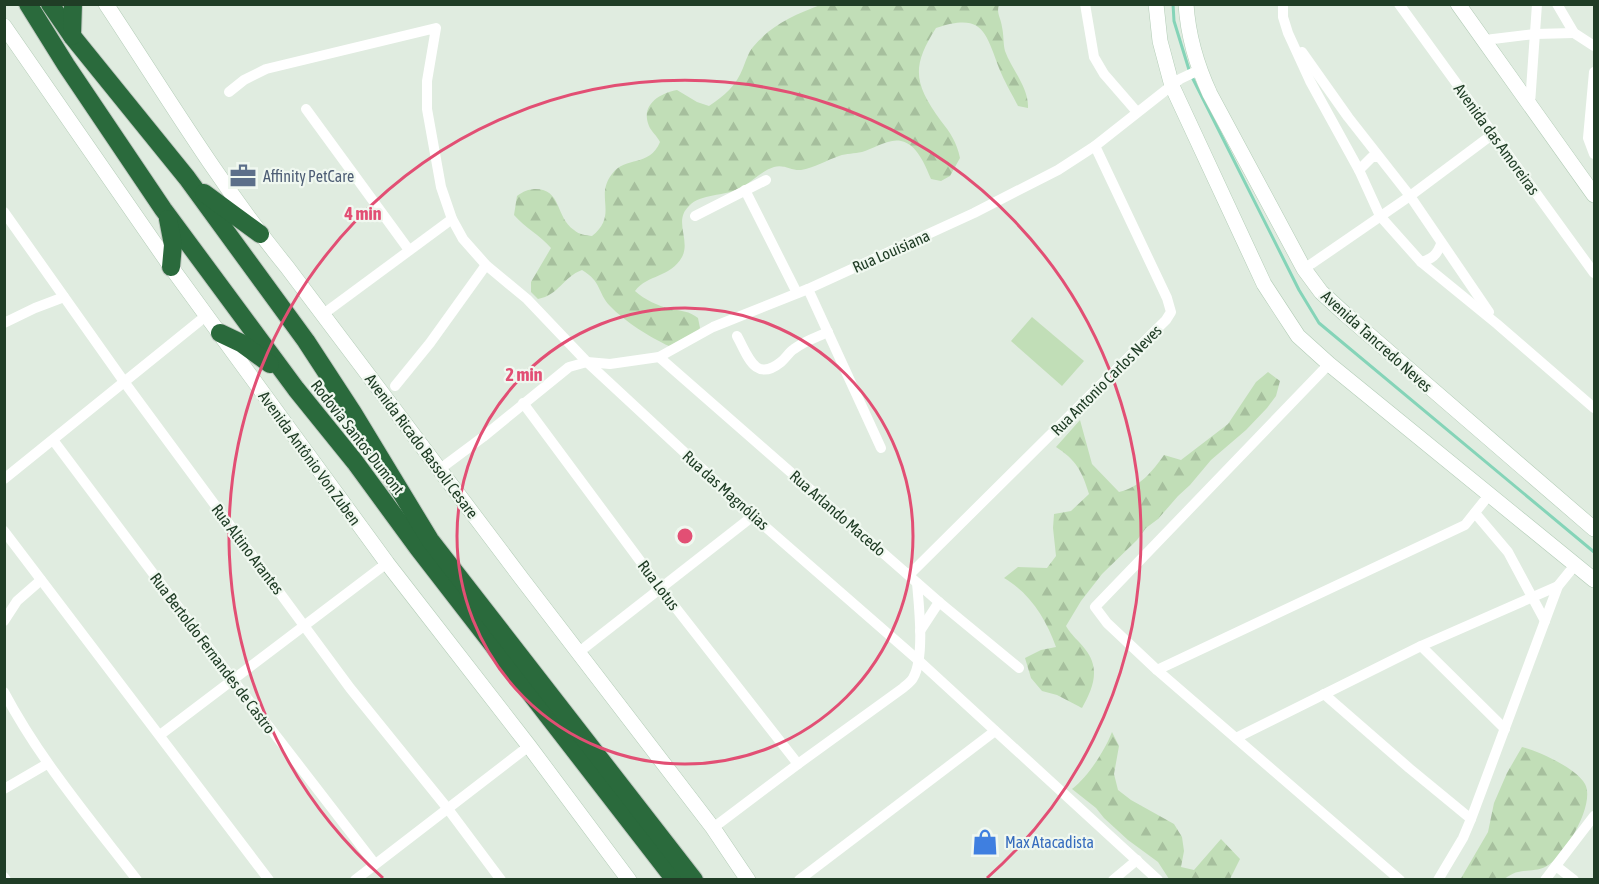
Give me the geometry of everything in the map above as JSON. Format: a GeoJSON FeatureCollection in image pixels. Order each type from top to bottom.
{"type":"FeatureCollection","features":[{"type":"Feature","properties":{"kind":"highway","name":"Rodovia Santos Dumont"},"geometry":{"type":"LineString","coordinates":[[28,4],[66,65],[163,209],[296,389],[355,462],[418,548],[675,879]]}},
{"type":"Feature","properties":{"kind":"highway","name":"Rodovia Santos Dumont"},"geometry":{"type":"LineString","coordinates":[[50,4],[72,36],[187,178],[306,341],[353,413],[430,540],[694,879]]}},
{"type":"Feature","properties":{"kind":"highway"},"geometry":{"type":"LineString","coordinates":[[72,36],[73,4]]}},
{"type":"Feature","properties":{"kind":"highway"},"geometry":{"type":"LineString","coordinates":[[187,178],[228,212],[260,234]]}},
{"type":"Feature","properties":{"kind":"highway"},"geometry":{"type":"LineString","coordinates":[[163,209],[172,236],[171,267]]}},
{"type":"Feature","properties":{"kind":"highway"},"geometry":{"type":"LineString","coordinates":[[220,333],[260,356],[296,389]]}},
{"type":"Feature","properties":{"kind":"street","name":"Avenida Ricado Bassoli Cesare"},"geometry":{"type":"LineString","coordinates":[[106,4],[172,109],[260,234],[579,652],[748,879]]}},
{"type":"Feature","properties":{"kind":"street"},"geometry":{"type":"LineString","coordinates":[[1084,4],[1094,57],[1104,74],[1137,112]]}},
{"type":"Feature","properties":{"kind":"street"},"geometry":{"type":"LineString","coordinates":[[1156,4],[1160,41],[1176,82],[1264,284],[1298,336],[1329,364],[1594,580]]}},
{"type":"Feature","properties":{"kind":"street","name":"Avenida Tancredo Neves"},"geometry":{"type":"LineString","coordinates":[[1186,4],[1197,71],[1304,269],[1321,292],[1594,527]]}},
{"type":"Feature","properties":{"kind":"street"},"geometry":{"type":"LineString","coordinates":[[1283,4],[1283,17],[1288,33],[1310,81],[1359,170],[1380,216],[1421,262],[1594,408]]}},
{"type":"Feature","properties":{"kind":"street","name":"Avenida das Amoreiras"},"geometry":{"type":"LineString","coordinates":[[1399,4],[1594,273]]}},
{"type":"Feature","properties":{"kind":"street"},"geometry":{"type":"LineString","coordinates":[[1458,4],[1594,195]]}},
{"type":"Feature","properties":{"kind":"street"},"geometry":{"type":"LineString","coordinates":[[1530,104],[1537,4]]}},
{"type":"Feature","properties":{"kind":"street"},"geometry":{"type":"LineString","coordinates":[[1557,4],[1574,33],[1594,46]]}},
{"type":"Feature","properties":{"kind":"street","name":"Avenida Antônio Von Zuben"},"geometry":{"type":"LineString","coordinates":[[4,26],[171,267],[387,564],[629,879]]}},
{"type":"Feature","properties":{"kind":"street","name":"Rua das Magnólias"},"geometry":{"type":"LineString","coordinates":[[229,92],[244,80],[275,66],[436,28],[427,81],[427,109],[441,187],[452,219],[463,239],[486,265],[527,299],[586,362],[753,516],[918,660],[1150,875],[1158,879]]}},
{"type":"Feature","properties":{"kind":"street"},"geometry":{"type":"LineString","coordinates":[[1288,33],[1378,157],[1410,196],[1497,324]]}},
{"type":"Feature","properties":{"kind":"street"},"geometry":{"type":"LineString","coordinates":[[1485,40],[1535,34],[1574,33]]}},
{"type":"Feature","properties":{"kind":"street","name":"Rua Louisiana"},"geometry":{"type":"LineString","coordinates":[[586,362],[609,364],[659,357],[713,327],[803,291],[974,213],[1058,170],[1095,146],[1176,82],[1197,71]]}},
{"type":"Feature","properties":{"kind":"street"},"geometry":{"type":"LineString","coordinates":[[1594,72],[1588,138],[1594,154]]}},
{"type":"Feature","properties":{"kind":"street"},"geometry":{"type":"LineString","coordinates":[[306,109],[409,250]]}},
{"type":"Feature","properties":{"kind":"street"},"geometry":{"type":"LineString","coordinates":[[1304,269],[1410,196],[1493,134]]}},
{"type":"Feature","properties":{"kind":"street","name":"Rua Antonio Carlos Neves"},"geometry":{"type":"LineString","coordinates":[[913,579],[1166,320],[1171,312],[1167,298],[1095,146]]}},
{"type":"Feature","properties":{"kind":"street"},"geometry":{"type":"LineString","coordinates":[[1359,170],[1372,157],[1378,157]]}},
{"type":"Feature","properties":{"kind":"street"},"geometry":{"type":"LineString","coordinates":[[695,216],[766,180]]}},
{"type":"Feature","properties":{"kind":"street"},"geometry":{"type":"LineString","coordinates":[[745,190],[828,332],[881,448]]}},
{"type":"Feature","properties":{"kind":"street","name":"Rua Altino Arantes"},"geometry":{"type":"LineString","coordinates":[[4,212],[125,382],[351,688],[501,879]]}},
{"type":"Feature","properties":{"kind":"street"},"geometry":{"type":"LineString","coordinates":[[322,315],[452,219]]}},
{"type":"Feature","properties":{"kind":"street"},"geometry":{"type":"LineString","coordinates":[[1421,262],[1437,254],[1442,244]]}},
{"type":"Feature","properties":{"kind":"street"},"geometry":{"type":"LineString","coordinates":[[395,386],[430,343],[486,265]]}},
{"type":"Feature","properties":{"kind":"street"},"geometry":{"type":"LineString","coordinates":[[4,323],[64,297]]}},
{"type":"Feature","properties":{"kind":"street"},"geometry":{"type":"LineString","coordinates":[[4,479],[207,315]]}},
{"type":"Feature","properties":{"kind":"street"},"geometry":{"type":"LineString","coordinates":[[737,336],[753,366],[761,370],[769,370],[794,349],[828,332]]}},
{"type":"Feature","properties":{"kind":"street","name":"Rua Arlando Macedo"},"geometry":{"type":"LineString","coordinates":[[659,357],[939,602],[1019,668]]}},
{"type":"Feature","properties":{"kind":"street"},"geometry":{"type":"LineString","coordinates":[[440,469],[569,367],[586,362]]}},
{"type":"Feature","properties":{"kind":"street"},"geometry":{"type":"LineString","coordinates":[[1329,364],[1095,608],[1107,623],[1157,670],[1400,879]]}},
{"type":"Feature","properties":{"kind":"street","name":"Rua Lotus"},"geometry":{"type":"LineString","coordinates":[[523,403],[661,589],[798,764]]}},
{"type":"Feature","properties":{"kind":"street","name":"Rua Bertoldo Fernandes de Castro"},"geometry":{"type":"LineString","coordinates":[[53,440],[233,680],[375,864]]}},
{"type":"Feature","properties":{"kind":"street"},"geometry":{"type":"LineString","coordinates":[[1157,670],[1465,525],[1490,495]]}},
{"type":"Feature","properties":{"kind":"street"},"geometry":{"type":"LineString","coordinates":[[1475,513],[1508,552],[1545,621]]}},
{"type":"Feature","properties":{"kind":"street"},"geometry":{"type":"LineString","coordinates":[[579,652],[753,516]]}},
{"type":"Feature","properties":{"kind":"street"},"geometry":{"type":"LineString","coordinates":[[4,531],[269,879]]}},
{"type":"Feature","properties":{"kind":"street"},"geometry":{"type":"LineString","coordinates":[[160,735],[304,624],[387,564]]}},
{"type":"Feature","properties":{"kind":"street"},"geometry":{"type":"LineString","coordinates":[[1438,879],[1463,838],[1471,819],[1558,586],[1575,566]]}},
{"type":"Feature","properties":{"kind":"street"},"geometry":{"type":"LineString","coordinates":[[712,828],[903,688],[913,678],[918,660],[920,631],[913,579]]}},
{"type":"Feature","properties":{"kind":"street"},"geometry":{"type":"LineString","coordinates":[[4,621],[17,601],[41,580]]}},
{"type":"Feature","properties":{"kind":"street"},"geometry":{"type":"LineString","coordinates":[[1236,738],[1420,646],[1558,586]]}},
{"type":"Feature","properties":{"kind":"street"},"geometry":{"type":"LineString","coordinates":[[920,631],[939,602]]}},
{"type":"Feature","properties":{"kind":"street"},"geometry":{"type":"LineString","coordinates":[[1420,646],[1505,729]]}},
{"type":"Feature","properties":{"kind":"street"},"geometry":{"type":"LineString","coordinates":[[4,692],[47,764],[137,879]]}},
{"type":"Feature","properties":{"kind":"street"},"geometry":{"type":"LineString","coordinates":[[1324,694],[1471,819]]}},
{"type":"Feature","properties":{"kind":"street"},"geometry":{"type":"LineString","coordinates":[[799,879],[995,730]]}},
{"type":"Feature","properties":{"kind":"street"},"geometry":{"type":"LineString","coordinates":[[355,879],[529,746]]}},
{"type":"Feature","properties":{"kind":"street"},"geometry":{"type":"LineString","coordinates":[[4,789],[47,764]]}},
{"type":"Feature","properties":{"kind":"street"},"geometry":{"type":"LineString","coordinates":[[1545,879],[1594,816]]}},
{"type":"Feature","properties":{"kind":"street"},"geometry":{"type":"LineString","coordinates":[[1113,879],[1137,861]]}},
{"type":"Feature","properties":{"kind":"street"},"geometry":{"type":"LineString","coordinates":[[1556,866],[1574,879]]}},
{"type":"Feature","properties":{"kind":"green space"},"geometry":{"type":"Polygon","coordinates":[[[820,5],[999,5],[998,13],[1003,30],[1005,51],[1026,93],[1028,108],[1018,106],[1001,73],[990,44],[980,28],[963,23],[936,28],[922,54],[919,75],[925,96],[950,134],[959,153],[960,158],[950,176],[941,181],[931,179],[912,146],[896,140],[862,152],[842,155],[806,169],[774,167],[734,191],[694,202],[684,212],[682,218],[685,244],[682,257],[671,269],[646,281],[635,291],[657,304],[698,318],[700,328],[691,341],[669,346],[638,329],[610,306],[593,279],[582,270],[570,277],[551,294],[538,299],[531,292],[531,282],[551,248],[514,215],[517,196],[534,189],[549,193],[574,230],[592,236],[604,220],[605,190],[612,174],[624,165],[650,155],[660,142],[650,128],[647,119],[649,106],[653,101],[677,90],[709,106],[733,85],[750,52],[760,39],[784,22],[820,5]]]}},
{"type":"Feature","properties":{"kind":"green space"},"geometry":{"type":"Polygon","coordinates":[[[1032,317],[1084,361],[1062,386],[1011,341],[1032,317]]]}},
{"type":"Feature","properties":{"kind":"green space"},"geometry":{"type":"Polygon","coordinates":[[[1268,372],[1280,381],[1276,396],[1267,408],[1246,430],[1211,460],[1158,519],[1146,528],[1102,574],[1081,601],[1066,626],[1090,656],[1093,664],[1092,686],[1082,708],[1057,695],[1042,691],[1031,678],[1025,658],[1041,650],[1056,647],[1036,608],[1022,591],[1004,578],[1018,567],[1047,568],[1056,556],[1054,514],[1071,511],[1089,494],[1077,467],[1056,447],[1080,420],[1092,464],[1119,492],[1126,490],[1145,478],[1164,455],[1181,460],[1228,424],[1256,382],[1268,372]]]}},
{"type":"Feature","properties":{"kind":"green space"},"geometry":{"type":"Polygon","coordinates":[[[1112,732],[1119,746],[1114,774],[1118,790],[1131,800],[1174,824],[1182,837],[1184,851],[1181,867],[1194,870],[1221,839],[1240,859],[1230,879],[1169,879],[1158,862],[1128,840],[1096,808],[1072,789],[1095,763],[1112,732]]]}},
{"type":"Feature","properties":{"kind":"green space"},"geometry":{"type":"Polygon","coordinates":[[[1522,747],[1566,767],[1585,784],[1586,804],[1576,830],[1553,862],[1542,868],[1516,873],[1497,880],[1460,880],[1488,832],[1494,803],[1522,747]]]}},
{"type":"Feature","properties":{"kind":"waterway"},"geometry":{"type":"LineString","coordinates":[[1173,4],[1174,21],[1190,73],[1299,290],[1319,323],[1594,552]]}},
{"type":"Feature","properties":{"kind":"place","name":"Affinity PetCare"},"geometry":{"type":"Point","coordinates":[243,176]}},
{"type":"Feature","properties":{"kind":"place","name":"Max Atacadista"},"geometry":{"type":"Point","coordinates":[985,842]}}]}
